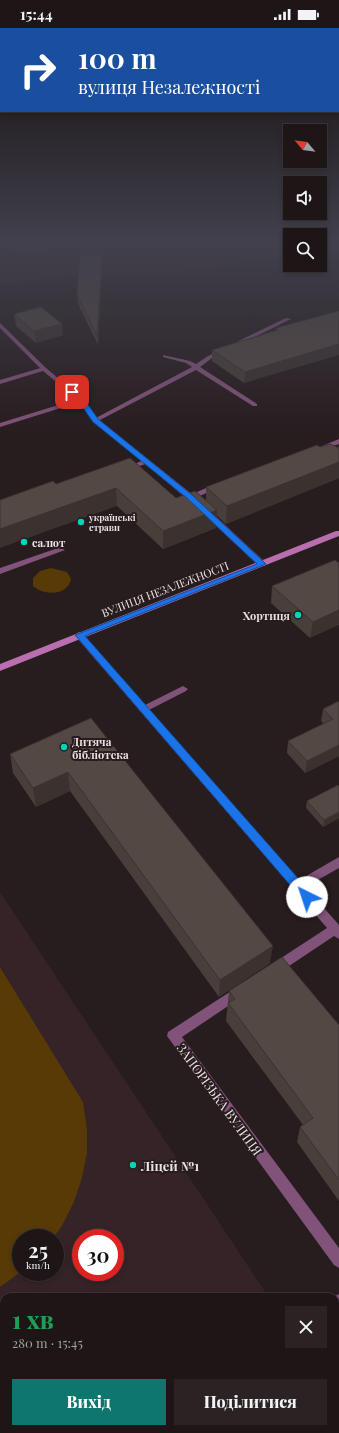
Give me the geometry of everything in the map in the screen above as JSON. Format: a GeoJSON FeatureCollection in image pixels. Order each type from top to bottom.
{"type":"FeatureCollection","features":[{"type":"Feature","properties":{"kind":"main road","name":"ВУЛИЦЯ НЕЗАЛЕЖНОСТІ"},"geometry":{"type":"LineString","coordinates":[[0,668],[79,635],[339,533]]}},
{"type":"Feature","properties":{"kind":"street"},"geometry":{"type":"LineString","coordinates":[[96,420],[195,368],[210,356],[288,319]]}},
{"type":"Feature","properties":{"kind":"street"},"geometry":{"type":"LineString","coordinates":[[0,325],[44,369],[82,400],[96,420],[190,497],[262,564]]}},
{"type":"Feature","properties":{"kind":"street"},"geometry":{"type":"LineString","coordinates":[[165,356],[188,362],[195,368],[254,405]]}},
{"type":"Feature","properties":{"kind":"street"},"geometry":{"type":"LineString","coordinates":[[0,382],[44,369]]}},
{"type":"Feature","properties":{"kind":"street"},"geometry":{"type":"LineString","coordinates":[[0,425],[82,400]]}},
{"type":"Feature","properties":{"kind":"street"},"geometry":{"type":"LineString","coordinates":[[328,457],[312,451],[339,441]]}},
{"type":"Feature","properties":{"kind":"street"},"geometry":{"type":"LineString","coordinates":[[117,472],[147,462]]}},
{"type":"Feature","properties":{"kind":"street"},"geometry":{"type":"LineString","coordinates":[[190,497],[227,483]]}},
{"type":"Feature","properties":{"kind":"street"},"geometry":{"type":"LineString","coordinates":[[0,570],[61,550]]}},
{"type":"Feature","properties":{"kind":"street"},"geometry":{"type":"LineString","coordinates":[[79,635],[337,931],[265,975]]}},
{"type":"Feature","properties":{"kind":"street"},"geometry":{"type":"LineString","coordinates":[[144,709],[183,689]]}},
{"type":"Feature","properties":{"kind":"street"},"geometry":{"type":"LineString","coordinates":[[298,886],[339,862]]}},
{"type":"Feature","properties":{"kind":"street","name":"ЗАПОРІЗЬКА ВУЛИЦЯ"},"geometry":{"type":"LineString","coordinates":[[252,984],[173,1036],[339,1260]]}},
{"type":"Feature","properties":{"kind":"shaded area"},"geometry":{"type":"Polygon","coordinates":[[[51,568],[67,572],[71,579],[69,585],[65,589],[55,593],[43,592],[33,586],[33,578],[40,571],[51,568]]]}},
{"type":"Feature","properties":{"kind":"shaded area","name":"Ліцей №1"},"geometry":{"type":"Polygon","coordinates":[[[0,892],[266,1293],[0,1293],[0,1287],[12,1278],[12,1281],[64,1281],[64,1229],[60,1229],[74,1202],[82,1178],[87,1153],[87,1129],[83,1102],[0,967],[0,892]]]}},
{"type":"Feature","properties":{"kind":"shaded area"},"geometry":{"type":"Polygon","coordinates":[[[0,967],[83,1102],[87,1129],[87,1153],[82,1178],[74,1202],[60,1229],[12,1229],[12,1278],[0,1287],[0,967]]]}},
{"type":"Feature","properties":{"kind":"building"},"geometry":{"type":"Polygon","coordinates":[[[42,308],[62,324],[34,331],[14,314],[42,308]]]}},
{"type":"Feature","properties":{"kind":"building"},"geometry":{"type":"Polygon","coordinates":[[[84,308],[99,308],[97,335],[84,308]]]}},
{"type":"Feature","properties":{"kind":"building"},"geometry":{"type":"Polygon","coordinates":[[[339,311],[339,344],[245,372],[212,350],[278,330],[276,328],[339,311]]]}},
{"type":"Feature","properties":{"kind":"building"},"geometry":{"type":"Polygon","coordinates":[[[330,444],[339,448],[339,462],[227,506],[206,487],[317,445],[320,447],[330,444]]]}},
{"type":"Feature","properties":{"kind":"building"},"geometry":{"type":"Polygon","coordinates":[[[130,458],[176,498],[195,491],[217,510],[163,531],[116,488],[0,529],[0,500],[53,481],[56,484],[130,458]]]}},
{"type":"Feature","properties":{"kind":"building"},"geometry":{"type":"Polygon","coordinates":[[[335,560],[339,563],[339,610],[313,622],[272,586],[335,560]]]}},
{"type":"Feature","properties":{"kind":"building"},"geometry":{"type":"Polygon","coordinates":[[[339,701],[339,745],[307,761],[288,741],[333,719],[323,709],[339,701]]]}},
{"type":"Feature","properties":{"kind":"building"},"geometry":{"type":"Polygon","coordinates":[[[91,718],[273,946],[220,980],[68,772],[33,788],[10,754],[91,718]]]}},
{"type":"Feature","properties":{"kind":"building"},"geometry":{"type":"Polygon","coordinates":[[[338,785],[339,812],[324,820],[307,801],[338,785]]]}},
{"type":"Feature","properties":{"kind":"building"},"geometry":{"type":"Polygon","coordinates":[[[282,957],[339,1025],[339,1180],[300,1127],[313,1118],[228,1003],[235,999],[229,991],[282,957]]]}},
{"type":"Feature","properties":{"kind":"place","name":"українські страви"},"geometry":{"type":"Point","coordinates":[81,522]}},
{"type":"Feature","properties":{"kind":"place","name":"салют"},"geometry":{"type":"Point","coordinates":[24,542]}},
{"type":"Feature","properties":{"kind":"place","name":"Хортиця"},"geometry":{"type":"Point","coordinates":[298,615]}},
{"type":"Feature","properties":{"kind":"place","name":"Дитяча бібліотека"},"geometry":{"type":"Point","coordinates":[64,747]}},
{"type":"Feature","properties":{"kind":"place","name":"Ліцей №1"},"geometry":{"type":"Point","coordinates":[133,1165]}},
{"type":"Feature","properties":{"kind":"route"},"geometry":{"type":"LineString","coordinates":[[72,392],[82,400],[96,420],[190,497],[262,564],[79,635],[307,897]]}}]}
